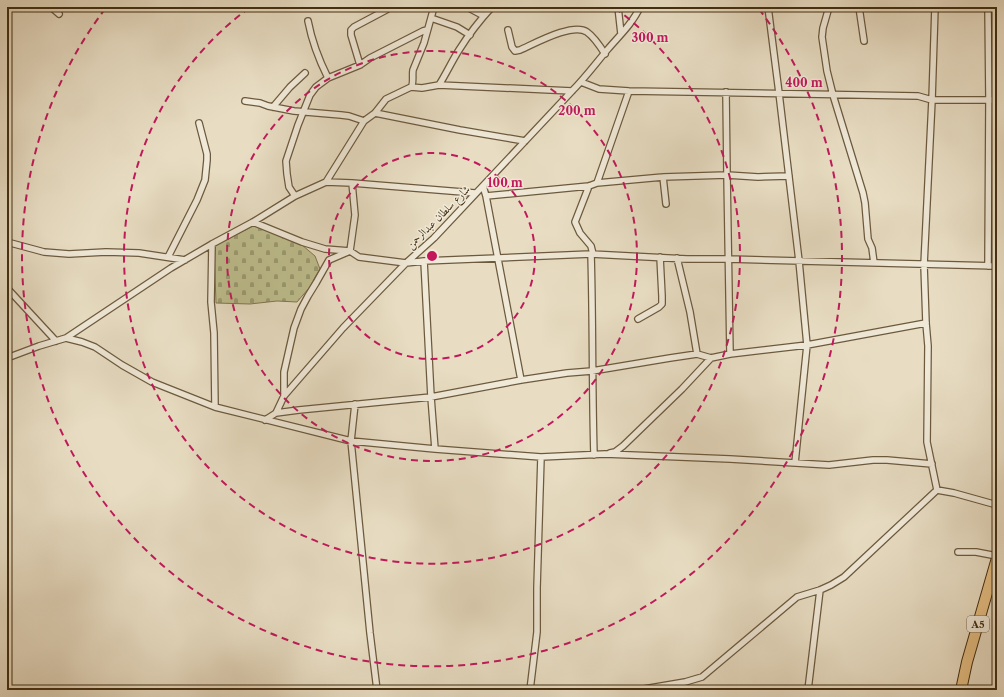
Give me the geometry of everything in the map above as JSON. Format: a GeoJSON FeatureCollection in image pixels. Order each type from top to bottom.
{"type":"FeatureCollection","features":[{"type":"Feature","properties":{"kind":"highway","name":"A5"},"geometry":{"type":"LineString","coordinates":[[961,690],[967,662],[997,557]]}},
{"type":"Feature","properties":{"kind":"street"},"geometry":{"type":"LineString","coordinates":[[51,7],[59,14]]}},
{"type":"Feature","properties":{"kind":"street"},"geometry":{"type":"LineString","coordinates":[[360,64],[351,35],[352,30],[354,27],[390,7]]}},
{"type":"Feature","properties":{"kind":"street"},"geometry":{"type":"LineString","coordinates":[[411,87],[413,85],[413,70],[424,43],[434,7]]}},
{"type":"Feature","properties":{"kind":"street"},"geometry":{"type":"LineString","coordinates":[[467,7],[484,16]]}},
{"type":"Feature","properties":{"kind":"street"},"geometry":{"type":"LineString","coordinates":[[439,85],[459,50],[492,7]]}},
{"type":"Feature","properties":{"kind":"street"},"geometry":{"type":"LineString","coordinates":[[618,7],[621,34]]}},
{"type":"Feature","properties":{"kind":"street","name":"شارع سلطان عبدالرحمن"},"geometry":{"type":"LineString","coordinates":[[276,413],[284,396],[343,328],[406,263],[434,238],[581,82],[621,34],[640,7]]}},
{"type":"Feature","properties":{"kind":"street"},"geometry":{"type":"LineString","coordinates":[[768,7],[799,262],[807,345],[795,463]]}},
{"type":"Feature","properties":{"kind":"street"},"geometry":{"type":"LineString","coordinates":[[829,7],[822,37],[827,71],[863,193],[868,239],[872,248],[874,264]]}},
{"type":"Feature","properties":{"kind":"street"},"geometry":{"type":"LineString","coordinates":[[859,7],[864,41]]}},
{"type":"Feature","properties":{"kind":"street"},"geometry":{"type":"LineString","coordinates":[[935,7],[924,265],[928,346],[927,442],[937,490]]}},
{"type":"Feature","properties":{"kind":"street"},"geometry":{"type":"LineString","coordinates":[[988,7],[988,266]]}},
{"type":"Feature","properties":{"kind":"street"},"geometry":{"type":"LineString","coordinates":[[431,18],[457,27],[470,35]]}},
{"type":"Feature","properties":{"kind":"street"},"geometry":{"type":"LineString","coordinates":[[308,21],[311,38],[318,58],[328,78]]}},
{"type":"Feature","properties":{"kind":"street"},"geometry":{"type":"LineString","coordinates":[[508,30],[512,47],[515,50],[520,50],[558,33],[581,29],[592,37],[605,54]]}},
{"type":"Feature","properties":{"kind":"street"},"geometry":{"type":"LineString","coordinates":[[295,196],[289,187],[286,161],[303,112],[310,95],[316,87],[328,78],[360,64],[423,30],[427,30]]}},
{"type":"Feature","properties":{"kind":"street"},"geometry":{"type":"LineString","coordinates":[[273,107],[290,87],[305,73]]}},
{"type":"Feature","properties":{"kind":"street"},"geometry":{"type":"LineString","coordinates":[[581,82],[599,89],[918,96],[932,100],[997,100]]}},
{"type":"Feature","properties":{"kind":"street"},"geometry":{"type":"LineString","coordinates":[[326,182],[364,121],[375,112],[386,99],[411,87],[422,88],[439,85],[572,91]]}},
{"type":"Feature","properties":{"kind":"street"},"geometry":{"type":"LineString","coordinates":[[597,183],[629,90]]}},
{"type":"Feature","properties":{"kind":"street"},"geometry":{"type":"LineString","coordinates":[[726,92],[730,354]]}},
{"type":"Feature","properties":{"kind":"street"},"geometry":{"type":"LineString","coordinates":[[245,101],[260,102],[273,107],[294,111],[349,116],[364,121]]}},
{"type":"Feature","properties":{"kind":"street"},"geometry":{"type":"LineString","coordinates":[[375,112],[460,130],[525,141]]}},
{"type":"Feature","properties":{"kind":"street"},"geometry":{"type":"LineString","coordinates":[[168,257],[197,200],[205,180],[207,154],[199,123]]}},
{"type":"Feature","properties":{"kind":"street"},"geometry":{"type":"LineString","coordinates":[[486,196],[663,177],[727,175],[758,177],[788,176]]}},
{"type":"Feature","properties":{"kind":"street"},"geometry":{"type":"LineString","coordinates":[[663,177],[666,204]]}},
{"type":"Feature","properties":{"kind":"street"},"geometry":{"type":"LineString","coordinates":[[7,358],[66,338],[171,268],[253,222],[295,196],[326,182],[475,193]]}},
{"type":"Feature","properties":{"kind":"street"},"geometry":{"type":"LineString","coordinates":[[350,251],[355,215],[352,183]]}},
{"type":"Feature","properties":{"kind":"street"},"geometry":{"type":"LineString","coordinates":[[483,186],[521,380]]}},
{"type":"Feature","properties":{"kind":"street"},"geometry":{"type":"LineString","coordinates":[[589,186],[575,222],[580,233],[591,246],[592,254],[594,455]]}},
{"type":"Feature","properties":{"kind":"street"},"geometry":{"type":"LineString","coordinates":[[253,222],[302,242],[325,249],[350,251],[359,258],[406,263],[497,257],[592,254],[799,262],[997,266]]}},
{"type":"Feature","properties":{"kind":"street"},"geometry":{"type":"LineString","coordinates":[[7,242],[44,252],[69,254],[106,252],[139,253],[185,260]]}},
{"type":"Feature","properties":{"kind":"street"},"geometry":{"type":"LineString","coordinates":[[212,244],[211,302],[214,334],[215,407]]}},
{"type":"Feature","properties":{"kind":"street"},"geometry":{"type":"LineString","coordinates":[[284,396],[284,372],[294,328],[301,309],[329,260],[350,251]]}},
{"type":"Feature","properties":{"kind":"street"},"geometry":{"type":"LineString","coordinates":[[638,319],[659,308],[662,304],[660,257]]}},
{"type":"Feature","properties":{"kind":"street"},"geometry":{"type":"LineString","coordinates":[[677,258],[690,312],[697,354]]}},
{"type":"Feature","properties":{"kind":"street"},"geometry":{"type":"LineString","coordinates":[[424,261],[435,449]]}},
{"type":"Feature","properties":{"kind":"street"},"geometry":{"type":"LineString","coordinates":[[7,288],[56,341]]}},
{"type":"Feature","properties":{"kind":"street"},"geometry":{"type":"LineString","coordinates":[[265,420],[276,413],[431,397],[521,380],[592,371],[697,354],[711,358],[730,354],[807,345],[926,323]]}},
{"type":"Feature","properties":{"kind":"street"},"geometry":{"type":"LineString","coordinates":[[66,338],[82,342],[95,348],[152,382],[215,407],[265,420],[351,441],[540,457],[594,455],[615,452],[690,382],[711,358]]}},
{"type":"Feature","properties":{"kind":"street"},"geometry":{"type":"LineString","coordinates":[[355,404],[351,441],[377,690]]}},
{"type":"Feature","properties":{"kind":"street"},"geometry":{"type":"LineString","coordinates":[[605,454],[714,458],[829,465],[873,460],[932,464]]}},
{"type":"Feature","properties":{"kind":"street"},"geometry":{"type":"LineString","coordinates":[[530,690],[537,632],[540,457]]}},
{"type":"Feature","properties":{"kind":"street"},"geometry":{"type":"LineString","coordinates":[[638,690],[686,682],[702,677],[797,597],[820,590],[831,585],[844,576],[937,490],[954,492],[997,505]]}},
{"type":"Feature","properties":{"kind":"street"},"geometry":{"type":"LineString","coordinates":[[958,552],[976,552],[997,557]]}},
{"type":"Feature","properties":{"kind":"street"},"geometry":{"type":"LineString","coordinates":[[808,690],[820,590]]}},
{"type":"Feature","properties":{"kind":"green space"},"geometry":{"type":"Polygon","coordinates":[[[255,225],[302,245],[315,256],[320,269],[309,288],[297,302],[277,301],[250,304],[216,303],[214,246],[255,225]]]}}]}
